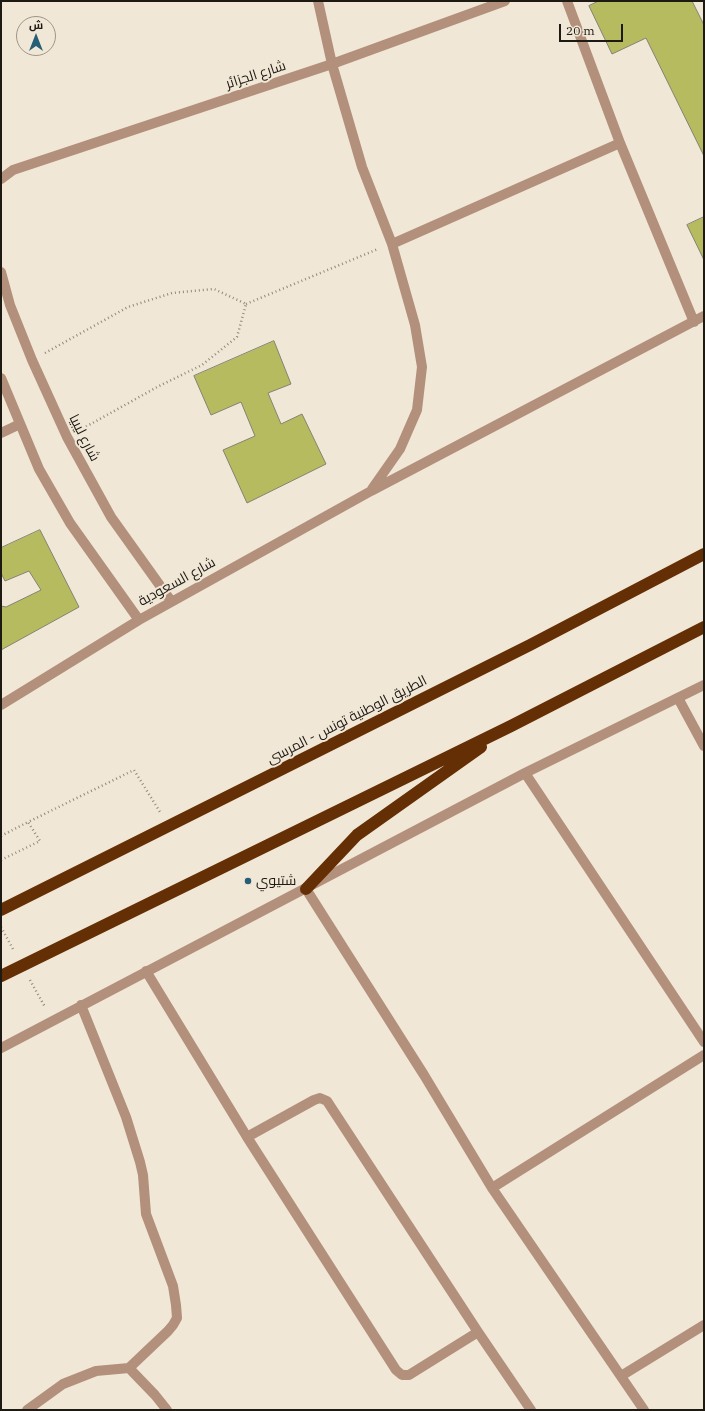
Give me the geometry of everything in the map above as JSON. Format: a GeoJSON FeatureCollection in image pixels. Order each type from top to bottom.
{"type":"FeatureCollection","features":[{"type":"Feature","properties":{"kind":"highway","name":"الطريق الوطنية تونس - المرسى"},"geometry":{"type":"LineString","coordinates":[[1,910],[530,645],[704,554]]}},
{"type":"Feature","properties":{"kind":"highway"},"geometry":{"type":"LineString","coordinates":[[1,976],[511,726],[704,627]]}},
{"type":"Feature","properties":{"kind":"highway"},"geometry":{"type":"LineString","coordinates":[[660,650],[704,632]]}},
{"type":"Feature","properties":{"kind":"highway"},"geometry":{"type":"LineString","coordinates":[[306,889],[358,835],[511,726]]}},
{"type":"Feature","properties":{"kind":"street"},"geometry":{"type":"LineString","coordinates":[[318,1],[332,64],[362,167],[392,244],[415,325],[422,367],[417,410],[400,450],[371,490]]}},
{"type":"Feature","properties":{"kind":"street","name":"شارع الجزائر"},"geometry":{"type":"LineString","coordinates":[[1,179],[13,170],[332,64],[506,1]]}},
{"type":"Feature","properties":{"kind":"street"},"geometry":{"type":"LineString","coordinates":[[567,1],[620,143],[694,322]]}},
{"type":"Feature","properties":{"kind":"street"},"geometry":{"type":"LineString","coordinates":[[392,244],[620,143]]}},
{"type":"Feature","properties":{"kind":"street"},"geometry":{"type":"LineString","coordinates":[[1,167],[13,170]]}},
{"type":"Feature","properties":{"kind":"street","name":"شارع ليبيا"},"geometry":{"type":"LineString","coordinates":[[1,272],[10,305],[32,360],[67,437],[111,517],[171,601]]}},
{"type":"Feature","properties":{"kind":"street","name":"شارع السعودية"},"geometry":{"type":"LineString","coordinates":[[1,705],[171,601],[371,490],[704,316]]}},
{"type":"Feature","properties":{"kind":"street"},"geometry":{"type":"LineString","coordinates":[[1,378],[39,470],[70,523],[139,620]]}},
{"type":"Feature","properties":{"kind":"street"},"geometry":{"type":"LineString","coordinates":[[1,433],[20,424]]}},
{"type":"Feature","properties":{"kind":"street"},"geometry":{"type":"LineString","coordinates":[[1,1048],[525,774],[704,685]]}},
{"type":"Feature","properties":{"kind":"street"},"geometry":{"type":"LineString","coordinates":[[678,698],[704,746]]}},
{"type":"Feature","properties":{"kind":"street"},"geometry":{"type":"LineString","coordinates":[[525,774],[704,1042]]}},
{"type":"Feature","properties":{"kind":"street"},"geometry":{"type":"LineString","coordinates":[[306,889],[424,1075],[492,1188],[644,1410]]}},
{"type":"Feature","properties":{"kind":"street"},"geometry":{"type":"LineString","coordinates":[[146,971],[247,1137],[396,1370],[402,1375],[409,1375],[478,1332]]}},
{"type":"Feature","properties":{"kind":"street"},"geometry":{"type":"LineString","coordinates":[[27,1410],[63,1384],[96,1371],[129,1368],[173,1325],[177,1318],[173,1286],[146,1214],[143,1175],[132,1135],[81,1005]]}},
{"type":"Feature","properties":{"kind":"street"},"geometry":{"type":"LineString","coordinates":[[492,1188],[704,1055]]}},
{"type":"Feature","properties":{"kind":"street"},"geometry":{"type":"LineString","coordinates":[[247,1137],[314,1100],[320,1098],[327,1101],[478,1332],[531,1410]]}},
{"type":"Feature","properties":{"kind":"street"},"geometry":{"type":"LineString","coordinates":[[621,1376],[704,1325]]}},
{"type":"Feature","properties":{"kind":"street"},"geometry":{"type":"LineString","coordinates":[[129,1368],[167,1410]]}},
{"type":"Feature","properties":{"kind":"path"},"geometry":{"type":"LineString","coordinates":[[32,360],[128,307],[172,293],[214,289],[246,304],[392,244]]}},
{"type":"Feature","properties":{"kind":"path"},"geometry":{"type":"LineString","coordinates":[[67,437],[159,386],[202,365],[238,337],[246,304]]}},
{"type":"Feature","properties":{"kind":"path"},"geometry":{"type":"LineString","coordinates":[[1,836],[134,770],[169,826]]}},
{"type":"Feature","properties":{"kind":"path"},"geometry":{"type":"LineString","coordinates":[[1,860],[40,841],[28,822]]}},
{"type":"Feature","properties":{"kind":"building"},"geometry":{"type":"Polygon","coordinates":[[[599,1],[692,1],[704,25],[704,156],[646,38],[612,54],[589,6],[599,1]]]}},
{"type":"Feature","properties":{"kind":"building"},"geometry":{"type":"Polygon","coordinates":[[[704,217],[704,260],[687,225],[704,217]]]}},
{"type":"Feature","properties":{"kind":"building"},"geometry":{"type":"Polygon","coordinates":[[[274,341],[291,384],[268,393],[281,424],[302,414],[326,464],[247,503],[223,450],[255,436],[241,402],[211,415],[194,376],[274,341]]]}},
{"type":"Feature","properties":{"kind":"building"},"geometry":{"type":"Polygon","coordinates":[[[40,530],[79,607],[1,650],[1,606],[6,607],[41,590],[29,571],[5,581],[1,573],[1,548],[40,530]]]}},
{"type":"Feature","properties":{"kind":"place","name":"شتيوي"},"geometry":{"type":"Point","coordinates":[248,881]}}]}
